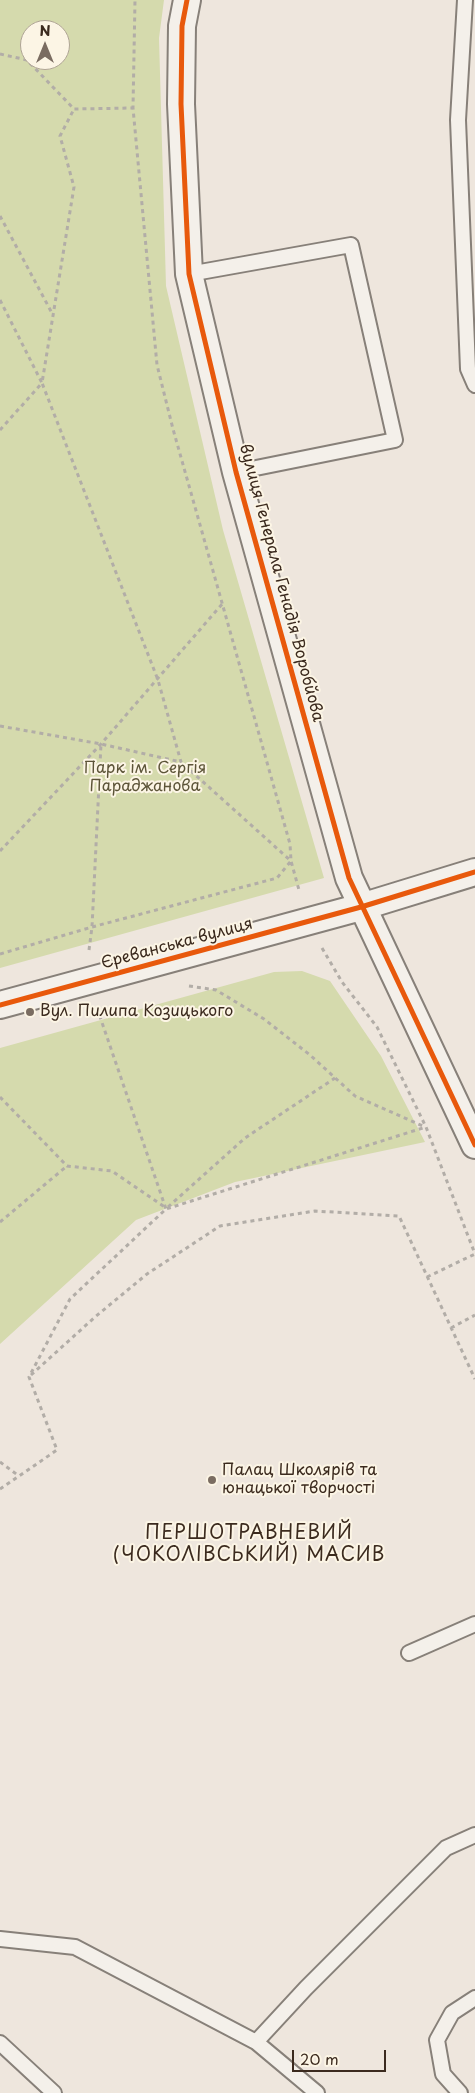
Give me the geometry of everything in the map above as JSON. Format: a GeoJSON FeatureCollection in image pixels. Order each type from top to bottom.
{"type":"FeatureCollection","features":[{"type":"Feature","properties":{"kind":"street","name":"вулиця Генерала Генадія Воробйова"},"geometry":{"type":"LineString","coordinates":[[187,0],[182,26],[181,104],[189,274],[236,472],[349,878],[361,907],[475,1145]]}},
{"type":"Feature","properties":{"kind":"street","name":"Єреванська вулиця"},"geometry":{"type":"LineString","coordinates":[[0,1006],[361,907],[475,872]]}},
{"type":"Feature","properties":{"kind":"lane"},"geometry":{"type":"LineString","coordinates":[[465,0],[458,120],[468,369],[475,385]]}},
{"type":"Feature","properties":{"kind":"lane"},"geometry":{"type":"LineString","coordinates":[[189,274],[351,245],[395,440],[236,472]]}},
{"type":"Feature","properties":{"kind":"lane"},"geometry":{"type":"LineString","coordinates":[[409,1653],[475,1624]]}},
{"type":"Feature","properties":{"kind":"lane"},"geometry":{"type":"LineString","coordinates":[[256,2042],[306,1988],[446,1848],[475,1835]]}},
{"type":"Feature","properties":{"kind":"lane"},"geometry":{"type":"LineString","coordinates":[[0,1939],[75,1947],[256,2042],[317,2093]]}},
{"type":"Feature","properties":{"kind":"lane"},"geometry":{"type":"LineString","coordinates":[[460,2093],[443,2074],[436,2040],[452,2013],[475,1998]]}},
{"type":"Feature","properties":{"kind":"lane"},"geometry":{"type":"LineString","coordinates":[[0,2043],[54,2093]]}},
{"type":"Feature","properties":{"kind":"path"},"geometry":{"type":"LineString","coordinates":[[135,0],[133,108],[157,366],[290,844],[291,861],[299,890]]}},
{"type":"Feature","properties":{"kind":"path"},"geometry":{"type":"LineString","coordinates":[[0,54],[27,60],[74,109],[133,108]]}},
{"type":"Feature","properties":{"kind":"path"},"geometry":{"type":"LineString","coordinates":[[0,430],[42,383],[74,187],[60,136],[74,109]]}},
{"type":"Feature","properties":{"kind":"path"},"geometry":{"type":"LineString","coordinates":[[0,216],[53,316]]}},
{"type":"Feature","properties":{"kind":"path"},"geometry":{"type":"LineString","coordinates":[[0,300],[42,383],[158,680],[181,762]]}},
{"type":"Feature","properties":{"kind":"path"},"geometry":{"type":"LineString","coordinates":[[0,851],[101,744],[223,603]]}},
{"type":"Feature","properties":{"kind":"path"},"geometry":{"type":"LineString","coordinates":[[0,726],[101,744],[181,762],[291,861]]}},
{"type":"Feature","properties":{"kind":"path"},"geometry":{"type":"LineString","coordinates":[[92,927],[101,744]]}},
{"type":"Feature","properties":{"kind":"path"},"geometry":{"type":"LineString","coordinates":[[0,954],[92,927],[277,878],[291,861]]}},
{"type":"Feature","properties":{"kind":"path"},"geometry":{"type":"LineString","coordinates":[[319,944],[342,982],[377,1027],[426,1127],[475,1254],[426,1277]]}},
{"type":"Feature","properties":{"kind":"path"},"geometry":{"type":"LineString","coordinates":[[187,985],[216,990],[264,1019],[310,1055],[355,1096],[426,1127]]}},
{"type":"Feature","properties":{"kind":"path"},"geometry":{"type":"LineString","coordinates":[[96,1007],[166,1209]]}},
{"type":"Feature","properties":{"kind":"path"},"geometry":{"type":"LineString","coordinates":[[0,1489],[57,1450],[29,1377],[70,1299],[245,1138],[335,1078]]}},
{"type":"Feature","properties":{"kind":"path"},"geometry":{"type":"LineString","coordinates":[[0,1097],[67,1166],[112,1171],[166,1209]]}},
{"type":"Feature","properties":{"kind":"path"},"geometry":{"type":"LineString","coordinates":[[166,1209],[426,1127]]}},
{"type":"Feature","properties":{"kind":"path"},"geometry":{"type":"LineString","coordinates":[[0,1222],[67,1166]]}},
{"type":"Feature","properties":{"kind":"path"},"geometry":{"type":"LineString","coordinates":[[29,1377],[95,1317],[147,1274],[220,1226],[315,1211],[400,1216],[426,1277],[475,1379]]}},
{"type":"Feature","properties":{"kind":"path"},"geometry":{"type":"LineString","coordinates":[[450,1328],[475,1316]]}},
{"type":"Feature","properties":{"kind":"path"},"geometry":{"type":"LineString","coordinates":[[0,1462],[19,1476]]}},
{"type":"Feature","properties":{"kind":"green space","name":"Парк ім. Сергія Параджанова"},"geometry":{"type":"Polygon","coordinates":[[[0,0],[164,0],[159,38],[166,286],[223,530],[324,878],[0,968],[0,0]]]}},
{"type":"Feature","properties":{"kind":"green space"},"geometry":{"type":"Polygon","coordinates":[[[302,971],[330,981],[381,1056],[425,1142],[235,1182],[136,1220],[0,1344],[0,1048],[274,972],[302,971]]]}},
{"type":"Feature","properties":{"kind":"cycle path"},"geometry":{"type":"LineString","coordinates":[[187,0],[182,26],[181,104],[189,274],[236,472],[349,878],[475,1145]]}},
{"type":"Feature","properties":{"kind":"cycle path"},"geometry":{"type":"LineString","coordinates":[[0,1005],[361,907],[475,872]]}},
{"type":"Feature","properties":{"kind":"place","name":"Вул. Пилипа Козицького"},"geometry":{"type":"Point","coordinates":[30,1012]}},
{"type":"Feature","properties":{"kind":"place","name":"Палац Школярів та юнацької творчості"},"geometry":{"type":"Point","coordinates":[212,1480]}},
{"type":"Feature","properties":{"kind":"district","name":"ПЕРШОТРАВНЕВИЙ (ЧОКОЛІВСЬКИЙ) МАСИВ"},"geometry":{"type":"Point","coordinates":[249,1545]}}]}
